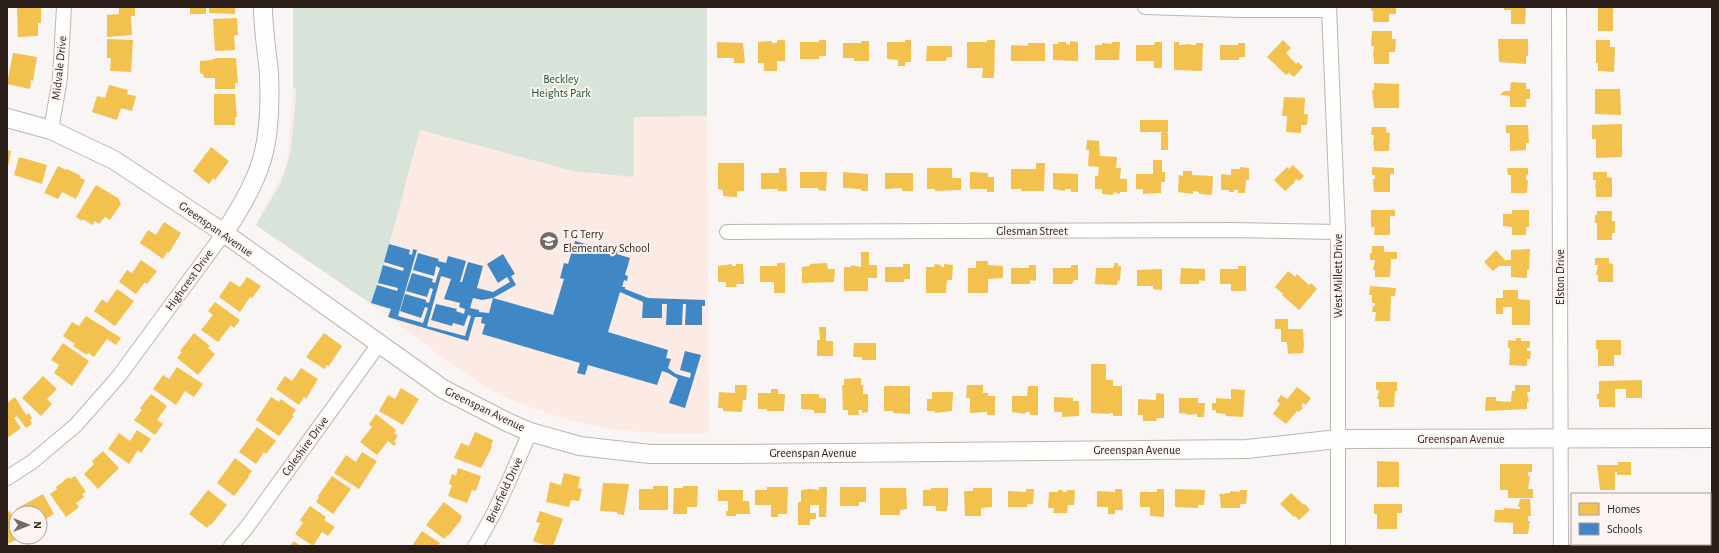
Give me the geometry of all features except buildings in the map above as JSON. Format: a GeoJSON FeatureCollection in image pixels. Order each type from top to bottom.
{"type":"FeatureCollection","features":[{"type":"Feature","properties":{"kind":"street","name":"Midvale Drive"},"geometry":{"type":"LineString","coordinates":[[51,130],[60,78],[64,7]]}},
{"type":"Feature","properties":{"kind":"street","name":"Highcrest Drive"},"geometry":{"type":"LineString","coordinates":[[7,478],[32,462],[76,425],[120,376],[244,204],[255,181],[265,154],[269,130],[263,7]]}},
{"type":"Feature","properties":{"kind":"street"},"geometry":{"type":"LineString","coordinates":[[1145,7],[1240,10],[1329,9]]}},
{"type":"Feature","properties":{"kind":"street","name":"Elston Drive"},"geometry":{"type":"LineString","coordinates":[[1559,7],[1560,438],[1562,546]]}},
{"type":"Feature","properties":{"kind":"street","name":"West Millett Drive"},"geometry":{"type":"LineString","coordinates":[[1329,9],[1338,232],[1338,546]]}},
{"type":"Feature","properties":{"kind":"street","name":"Greenspan Avenue"},"geometry":{"type":"LineString","coordinates":[[7,118],[51,130],[114,160],[224,233],[443,389],[509,423],[530,432],[580,446],[650,454],[1248,449],[1338,439],[1712,438]]}},
{"type":"Feature","properties":{"kind":"street","name":"Glesman Street"},"geometry":{"type":"LineString","coordinates":[[727,232],[1226,230],[1338,232]]}},
{"type":"Feature","properties":{"kind":"street","name":"Coleshire Drive"},"geometry":{"type":"LineString","coordinates":[[231,546],[247,527],[378,344]]}},
{"type":"Feature","properties":{"kind":"street","name":"Brierfield Drive"},"geometry":{"type":"LineString","coordinates":[[475,546],[490,523],[502,499],[530,432]]}},
{"type":"Feature","properties":{"kind":"shaded area","name":"T G Terry Elementary School"},"geometry":{"type":"Polygon","coordinates":[[[293,88],[675,88],[675,116],[707,116],[709,433],[656,433],[615,430],[571,421],[526,406],[496,393],[458,369],[392,319],[255,225],[287,166],[293,88]]]}},
{"type":"Feature","properties":{"kind":"green space","name":"Beckley Heights Park"},"geometry":{"type":"Polygon","coordinates":[[[293,7],[707,7],[707,116],[634,117],[634,177],[573,171],[420,130],[373,305],[256,225],[281,183],[291,151],[296,95],[296,89],[293,88],[293,7]]]}},
{"type":"Feature","properties":{"kind":"place","name":"T G Terry Elementary School"},"geometry":{"type":"Point","coordinates":[549,241]}}]}
